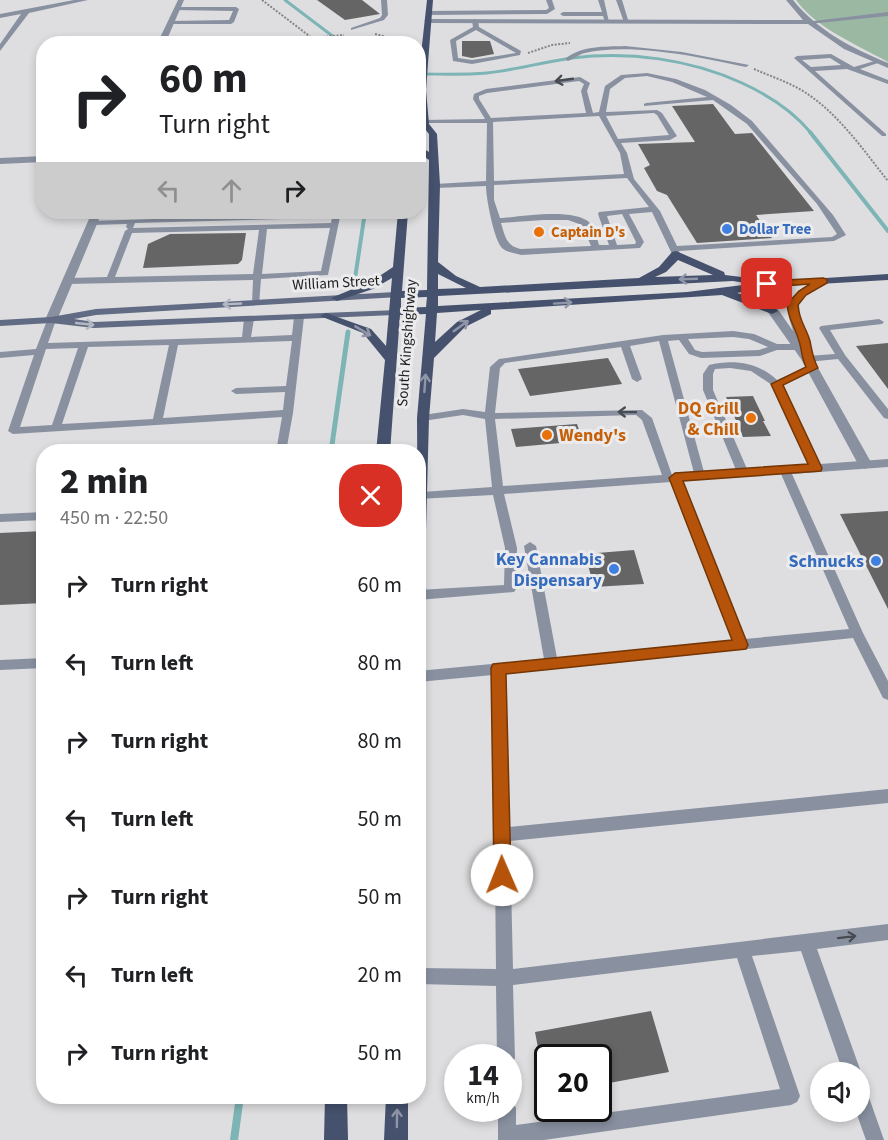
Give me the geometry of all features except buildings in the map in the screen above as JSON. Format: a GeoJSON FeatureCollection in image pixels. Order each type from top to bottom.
{"type":"FeatureCollection","features":[{"type":"Feature","properties":{"kind":"main road","name":"South Kingshighway"},"geometry":{"type":"LineString","coordinates":[[426,40],[430,0]]}},
{"type":"Feature","properties":{"kind":"main road","name":"South Kingshighway"},"geometry":{"type":"LineString","coordinates":[[423,444],[432,310],[435,186],[433,134],[426,128]]}},
{"type":"Feature","properties":{"kind":"main road"},"geometry":{"type":"LineString","coordinates":[[426,154],[434,159]]}},
{"type":"Feature","properties":{"kind":"main road","name":"South Kingshighway"},"geometry":{"type":"LineString","coordinates":[[384,444],[402,219]]}},
{"type":"Feature","properties":{"kind":"main road"},"geometry":{"type":"LineString","coordinates":[[636,281],[659,273],[671,263],[675,251],[709,271],[733,278]]}},
{"type":"Feature","properties":{"kind":"main road"},"geometry":{"type":"LineString","coordinates":[[433,263],[444,275],[459,283],[486,290]]}},
{"type":"Feature","properties":{"kind":"main road"},"geometry":{"type":"LineString","coordinates":[[337,298],[363,290],[384,280],[397,269]]}},
{"type":"Feature","properties":{"kind":"main road","name":"William Street"},"geometry":{"type":"LineString","coordinates":[[51,320],[94,326],[505,307],[715,292],[767,284],[888,277]]}},
{"type":"Feature","properties":{"kind":"main road","name":"William Street"},"geometry":{"type":"LineString","coordinates":[[0,323],[51,320],[96,312],[636,281],[733,278],[767,284]]}},
{"type":"Feature","properties":{"kind":"main road"},"geometry":{"type":"LineString","coordinates":[[715,292],[744,298],[772,311]]}},
{"type":"Feature","properties":{"kind":"main road"},"geometry":{"type":"LineString","coordinates":[[427,359],[443,339],[459,327],[477,315],[505,307]]}},
{"type":"Feature","properties":{"kind":"main road"},"geometry":{"type":"LineString","coordinates":[[326,316],[367,331],[390,359]]}},
{"type":"Feature","properties":{"kind":"main road"},"geometry":{"type":"LineString","coordinates":[[336,1104],[336,1140]]}},
{"type":"Feature","properties":{"kind":"main road"},"geometry":{"type":"LineString","coordinates":[[396,1140],[397,1104]]}},
{"type":"Feature","properties":{"kind":"street"},"geometry":{"type":"LineString","coordinates":[[0,16],[85,0]]}},
{"type":"Feature","properties":{"kind":"street"},"geometry":{"type":"LineString","coordinates":[[164,36],[181,0]]}},
{"type":"Feature","properties":{"kind":"street"},"geometry":{"type":"LineString","coordinates":[[789,0],[808,22],[888,66]]}},
{"type":"Feature","properties":{"kind":"street"},"geometry":{"type":"LineString","coordinates":[[0,49],[27,11]]}},
{"type":"Feature","properties":{"kind":"street"},"geometry":{"type":"LineString","coordinates":[[428,17],[476,25],[563,14],[627,22],[808,22]]}},
{"type":"Feature","properties":{"kind":"street"},"geometry":{"type":"LineString","coordinates":[[0,161],[36,159]]}},
{"type":"Feature","properties":{"kind":"street"},"geometry":{"type":"LineString","coordinates":[[51,320],[94,219]]}},
{"type":"Feature","properties":{"kind":"street"},"geometry":{"type":"LineString","coordinates":[[810,364],[804,338],[794,319],[792,304],[802,293],[823,281]]}},
{"type":"Feature","properties":{"kind":"street"},"geometry":{"type":"LineString","coordinates":[[767,284],[763,291],[764,298],[810,364],[865,464]]}},
{"type":"Feature","properties":{"kind":"lane"},"geometry":{"type":"LineString","coordinates":[[353,29],[382,19],[385,15],[384,0]]}},
{"type":"Feature","properties":{"kind":"lane"},"geometry":{"type":"LineString","coordinates":[[428,17],[482,9],[550,12],[552,9],[549,0]]}},
{"type":"Feature","properties":{"kind":"lane"},"geometry":{"type":"LineString","coordinates":[[601,0],[606,18]]}},
{"type":"Feature","properties":{"kind":"lane"},"geometry":{"type":"LineString","coordinates":[[619,0],[627,22]]}},
{"type":"Feature","properties":{"kind":"lane"},"geometry":{"type":"LineString","coordinates":[[170,23],[231,22],[236,9],[175,12]]}},
{"type":"Feature","properties":{"kind":"lane"},"geometry":{"type":"LineString","coordinates":[[808,22],[888,14]]}},
{"type":"Feature","properties":{"kind":"lane"},"geometry":{"type":"LineString","coordinates":[[476,25],[519,52],[518,54],[472,62],[455,60],[453,40],[476,25]]}},
{"type":"Feature","properties":{"kind":"lane"},"geometry":{"type":"LineString","coordinates":[[568,59],[573,54],[586,51],[646,49],[691,54],[746,65]]}},
{"type":"Feature","properties":{"kind":"lane"},"geometry":{"type":"LineString","coordinates":[[888,82],[851,68],[831,56],[797,58],[888,144]]}},
{"type":"Feature","properties":{"kind":"lane"},"geometry":{"type":"LineString","coordinates":[[809,69],[851,68],[878,62]]}},
{"type":"Feature","properties":{"kind":"lane"},"geometry":{"type":"LineString","coordinates":[[629,75],[679,80],[728,105],[758,128],[762,138],[826,210],[841,230],[842,237],[675,251],[651,202],[639,192],[625,167],[626,159],[602,110],[608,84],[617,77],[629,75]]}},
{"type":"Feature","properties":{"kind":"lane"},"geometry":{"type":"LineString","coordinates":[[590,114],[584,91],[588,83],[577,79],[478,94],[476,99],[490,120],[490,200],[504,244],[516,252],[640,244],[624,211]]}},
{"type":"Feature","properties":{"kind":"lane"},"geometry":{"type":"LineString","coordinates":[[426,124],[590,114],[602,110],[713,98]]}},
{"type":"Feature","properties":{"kind":"lane"},"geometry":{"type":"LineString","coordinates":[[602,110],[655,111],[660,114],[673,136],[617,141]]}},
{"type":"Feature","properties":{"kind":"lane"},"geometry":{"type":"LineString","coordinates":[[435,186],[630,176]]}},
{"type":"Feature","properties":{"kind":"lane"},"geometry":{"type":"LineString","coordinates":[[614,247],[601,216],[606,212],[654,209]]}},
{"type":"Feature","properties":{"kind":"lane"},"geometry":{"type":"LineString","coordinates":[[497,221],[572,218],[587,226],[596,248]]}},
{"type":"Feature","properties":{"kind":"lane"},"geometry":{"type":"LineString","coordinates":[[93,223],[160,219]]}},
{"type":"Feature","properties":{"kind":"lane"},"geometry":{"type":"LineString","coordinates":[[129,231],[263,226],[278,219]]}},
{"type":"Feature","properties":{"kind":"lane"},"geometry":{"type":"LineString","coordinates":[[288,219],[335,225]]}},
{"type":"Feature","properties":{"kind":"lane"},"geometry":{"type":"LineString","coordinates":[[69,281],[258,277],[325,273],[336,219]]}},
{"type":"Feature","properties":{"kind":"lane"},"geometry":{"type":"LineString","coordinates":[[110,280],[132,221]]}},
{"type":"Feature","properties":{"kind":"lane"},"geometry":{"type":"LineString","coordinates":[[256,303],[263,226]]}},
{"type":"Feature","properties":{"kind":"lane"},"geometry":{"type":"LineString","coordinates":[[282,444],[298,317]]}},
{"type":"Feature","properties":{"kind":"lane"},"geometry":{"type":"LineString","coordinates":[[246,339],[249,319]]}},
{"type":"Feature","properties":{"kind":"lane"},"geometry":{"type":"LineString","coordinates":[[51,320],[13,431],[288,413]]}},
{"type":"Feature","properties":{"kind":"lane"},"geometry":{"type":"LineString","coordinates":[[879,322],[824,328],[841,356],[888,416]]}},
{"type":"Feature","properties":{"kind":"lane"},"geometry":{"type":"LineString","coordinates":[[426,595],[510,589],[511,548],[498,491],[490,416],[495,367],[502,361],[681,336],[744,334],[776,347]]}},
{"type":"Feature","properties":{"kind":"lane"},"geometry":{"type":"LineString","coordinates":[[681,336],[692,352],[701,354],[760,353],[776,347],[797,347]]}},
{"type":"Feature","properties":{"kind":"lane"},"geometry":{"type":"LineString","coordinates":[[0,355],[84,345],[296,338]]}},
{"type":"Feature","properties":{"kind":"lane"},"geometry":{"type":"LineString","coordinates":[[663,338],[700,476]]}},
{"type":"Feature","properties":{"kind":"lane"},"geometry":{"type":"LineString","coordinates":[[157,422],[174,342]]}},
{"type":"Feature","properties":{"kind":"lane"},"geometry":{"type":"LineString","coordinates":[[56,428],[84,345]]}},
{"type":"Feature","properties":{"kind":"lane"},"geometry":{"type":"LineString","coordinates":[[625,345],[637,379]]}},
{"type":"Feature","properties":{"kind":"lane"},"geometry":{"type":"LineString","coordinates":[[777,384],[810,364],[841,356]]}},
{"type":"Feature","properties":{"kind":"lane"},"geometry":{"type":"LineString","coordinates":[[743,473],[708,390],[708,374],[712,367],[738,365],[757,368],[768,375],[777,384],[816,468]]}},
{"type":"Feature","properties":{"kind":"lane"},"geometry":{"type":"LineString","coordinates":[[236,392],[290,389]]}},
{"type":"Feature","properties":{"kind":"lane"},"geometry":{"type":"LineString","coordinates":[[876,401],[888,400]]}},
{"type":"Feature","properties":{"kind":"lane"},"geometry":{"type":"LineString","coordinates":[[423,418],[464,412],[490,416],[638,412],[647,418],[659,453],[741,645]]}},
{"type":"Feature","properties":{"kind":"lane"},"geometry":{"type":"LineString","coordinates":[[426,496],[888,463]]}},
{"type":"Feature","properties":{"kind":"lane"},"geometry":{"type":"LineString","coordinates":[[785,470],[857,633],[888,694]]}},
{"type":"Feature","properties":{"kind":"lane"},"geometry":{"type":"LineString","coordinates":[[0,518],[36,516]]}},
{"type":"Feature","properties":{"kind":"lane"},"geometry":{"type":"LineString","coordinates":[[530,546],[551,663]]}},
{"type":"Feature","properties":{"kind":"lane"},"geometry":{"type":"LineString","coordinates":[[426,676],[857,633]]}},
{"type":"Feature","properties":{"kind":"lane"},"geometry":{"type":"LineString","coordinates":[[0,665],[36,663]]}},
{"type":"Feature","properties":{"kind":"lane"},"geometry":{"type":"LineString","coordinates":[[499,668],[506,1044]]}},
{"type":"Feature","properties":{"kind":"lane"},"geometry":{"type":"LineString","coordinates":[[502,835],[888,796]]}},
{"type":"Feature","properties":{"kind":"lane"},"geometry":{"type":"LineString","coordinates":[[426,976],[504,978],[888,932]]}},
{"type":"Feature","properties":{"kind":"lane"},"geometry":{"type":"LineString","coordinates":[[807,942],[849,1062]]}},
{"type":"Feature","properties":{"kind":"lane"},"geometry":{"type":"LineString","coordinates":[[507,1122],[507,1138],[791,1096],[742,950]]}},
{"type":"Feature","properties":{"kind":"lane"},"geometry":{"type":"LineString","coordinates":[[869,1122],[875,1140]]}},
{"type":"Feature","properties":{"kind":"path"},"geometry":{"type":"LineString","coordinates":[[262,0],[309,36]]}},
{"type":"Feature","properties":{"kind":"path"},"geometry":{"type":"LineString","coordinates":[[331,36],[346,34]]}},
{"type":"Feature","properties":{"kind":"green space"},"geometry":{"type":"Polygon","coordinates":[[[796,0],[888,0],[888,62],[826,28],[796,0]]]}},
{"type":"Feature","properties":{"kind":"waterway"},"geometry":{"type":"LineString","coordinates":[[285,0],[332,36]]}},
{"type":"Feature","properties":{"kind":"waterway"},"geometry":{"type":"LineString","coordinates":[[426,74],[487,73],[594,56],[659,59],[702,68],[752,88],[771,98],[811,133]]}},
{"type":"Feature","properties":{"kind":"waterway"},"geometry":{"type":"LineString","coordinates":[[810,132],[888,231]]}},
{"type":"Feature","properties":{"kind":"waterway"},"geometry":{"type":"LineString","coordinates":[[354,285],[364,219]]}},
{"type":"Feature","properties":{"kind":"waterway"},"geometry":{"type":"LineString","coordinates":[[332,444],[348,332]]}},
{"type":"Feature","properties":{"kind":"waterway"},"geometry":{"type":"LineString","coordinates":[[234,1140],[239,1104]]}},
{"type":"Feature","properties":{"kind":"place","name":"Dollar Tree"},"geometry":{"type":"Point","coordinates":[727,229]}},
{"type":"Feature","properties":{"kind":"place","name":"Captain D's"},"geometry":{"type":"Point","coordinates":[539,232]}},
{"type":"Feature","properties":{"kind":"place","name":"DQ Grill & Chill"},"geometry":{"type":"Point","coordinates":[751,418]}},
{"type":"Feature","properties":{"kind":"place","name":"Wendy's"},"geometry":{"type":"Point","coordinates":[547,435]}},
{"type":"Feature","properties":{"kind":"place","name":"Schnucks"},"geometry":{"type":"Point","coordinates":[876,561]}},
{"type":"Feature","properties":{"kind":"place","name":"Key Cannabis Dispensary"},"geometry":{"type":"Point","coordinates":[614,569]}},
{"type":"Feature","properties":{"kind":"route"},"geometry":{"type":"LineString","coordinates":[[502,875],[499,668],[741,645],[675,478],[816,468],[777,384],[812,368],[807,359],[804,338],[794,319],[792,304],[802,293],[823,281],[767,284]]}}]}
